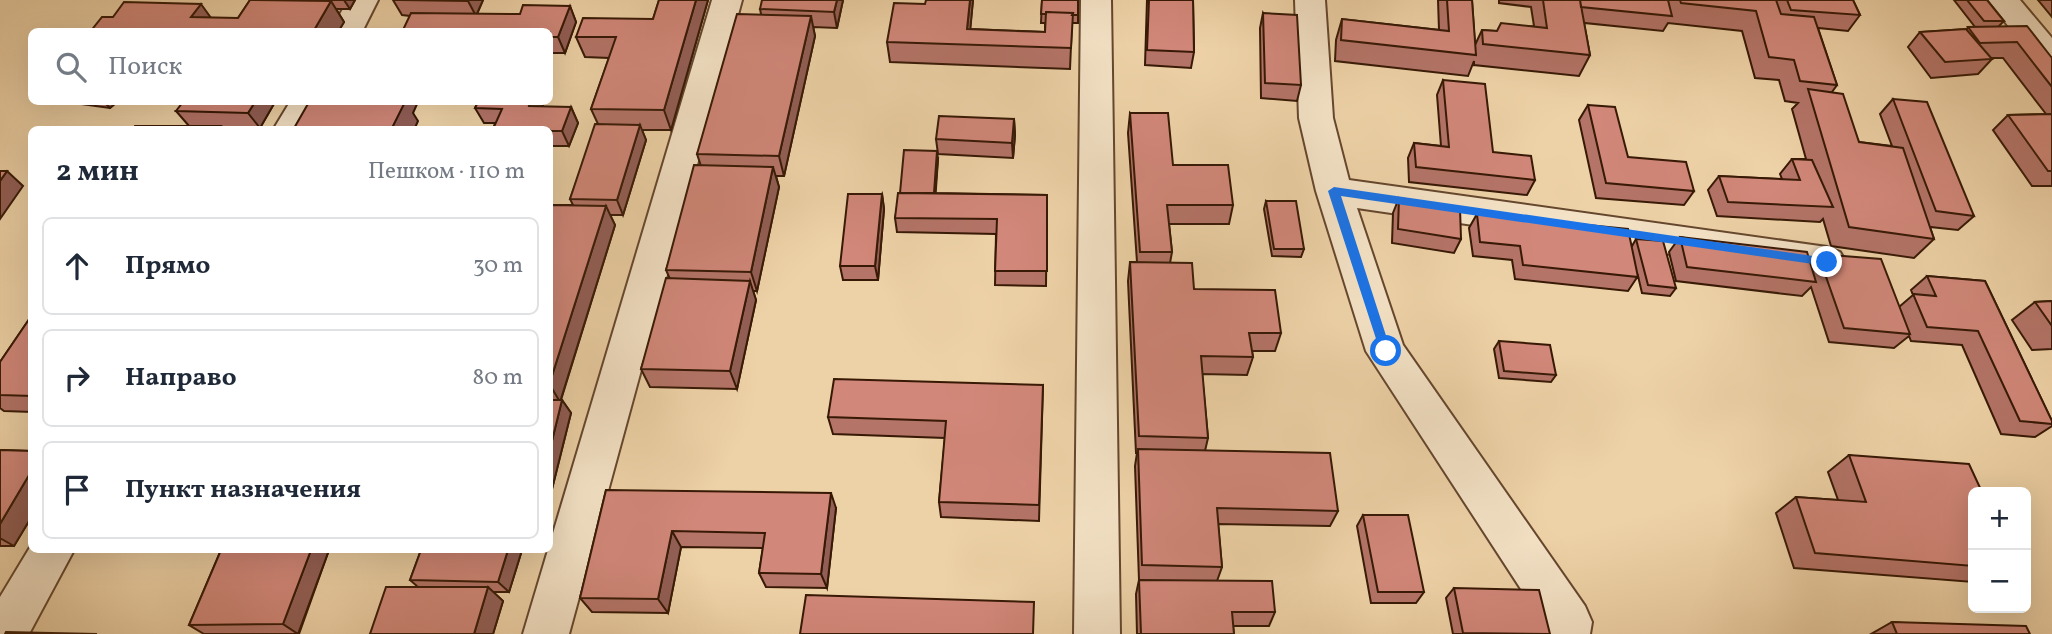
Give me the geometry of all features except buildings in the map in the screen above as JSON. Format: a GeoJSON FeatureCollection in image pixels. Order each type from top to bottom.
{"type":"FeatureCollection","features":[{"type":"Feature","properties":{"kind":"street"},"geometry":{"type":"LineString","coordinates":[[348,28],[363,0]]}},
{"type":"Feature","properties":{"kind":"street"},"geometry":{"type":"LineString","coordinates":[[546,634],[727,0]]}},
{"type":"Feature","properties":{"kind":"street"},"geometry":{"type":"LineString","coordinates":[[1096,0],[1097,634]]}},
{"type":"Feature","properties":{"kind":"street"},"geometry":{"type":"LineString","coordinates":[[1310,0],[1315,118],[1334,191],[1386,351],[1574,630]]}},
{"type":"Feature","properties":{"kind":"street"},"geometry":{"type":"LineString","coordinates":[[2003,0],[2052,60]]}},
{"type":"Feature","properties":{"kind":"street"},"geometry":{"type":"LineString","coordinates":[[292,126],[304,105]]}},
{"type":"Feature","properties":{"kind":"street"},"geometry":{"type":"LineString","coordinates":[[1334,191],[1827,262]]}},
{"type":"Feature","properties":{"kind":"street"},"geometry":{"type":"LineString","coordinates":[[4,634],[50,553]]}},
{"type":"Feature","properties":{"kind":"route"},"geometry":{"type":"LineString","coordinates":[[1386,351],[1334,191],[1827,262]]}}]}
